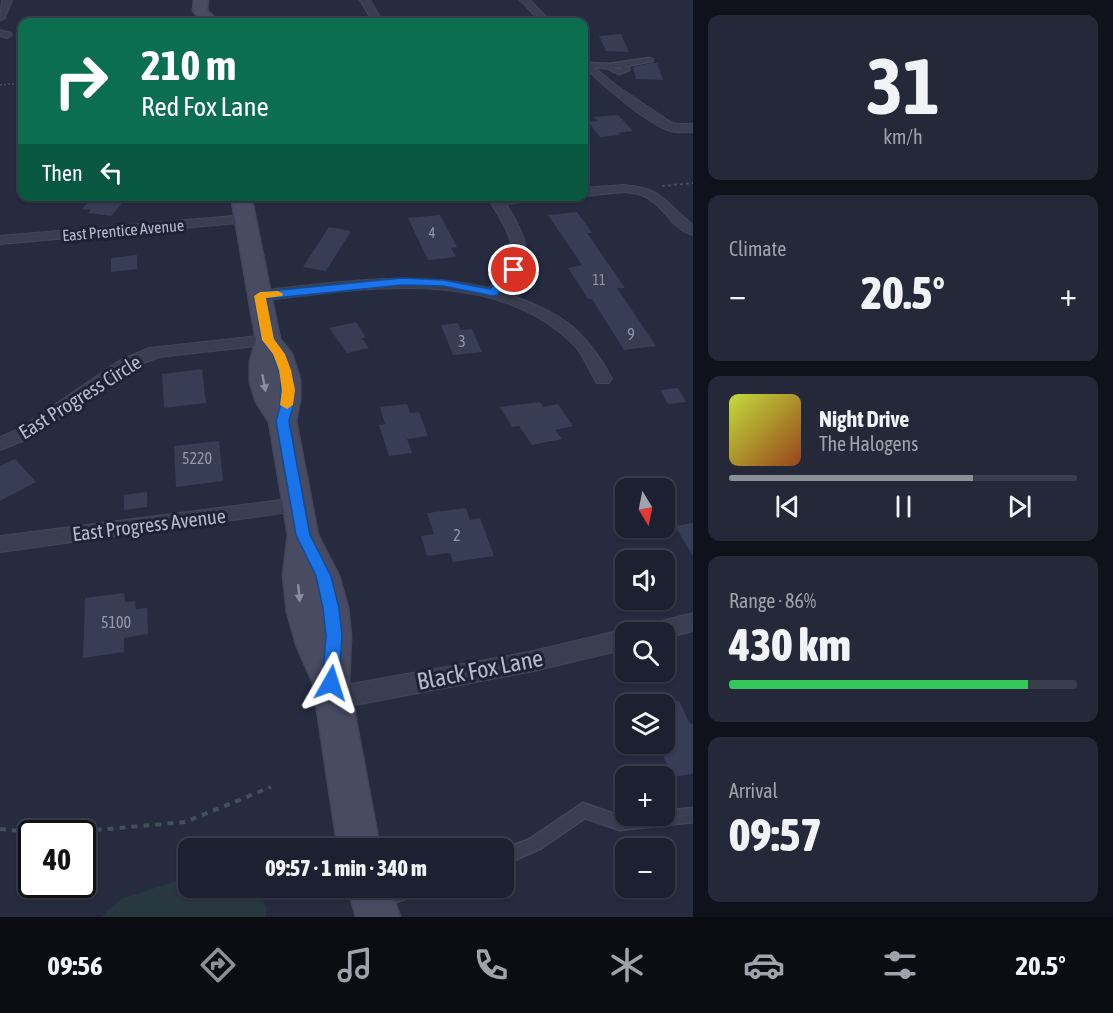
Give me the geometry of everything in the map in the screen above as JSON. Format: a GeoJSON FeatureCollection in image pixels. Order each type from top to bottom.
{"type":"FeatureCollection","features":[{"type":"Feature","properties":{"kind":"street"},"geometry":{"type":"LineString","coordinates":[[0,18],[7,0]]}},
{"type":"Feature","properties":{"kind":"street"},"geometry":{"type":"LineString","coordinates":[[201,0],[200,11],[207,18]]}},
{"type":"Feature","properties":{"kind":"street"},"geometry":{"type":"LineString","coordinates":[[365,0],[376,18]]}},
{"type":"Feature","properties":{"kind":"street"},"geometry":{"type":"LineString","coordinates":[[525,0],[542,18]]}},
{"type":"Feature","properties":{"kind":"street"},"geometry":{"type":"LineString","coordinates":[[588,66],[659,121],[674,128],[693,128]]}},
{"type":"Feature","properties":{"kind":"street"},"geometry":{"type":"LineString","coordinates":[[588,192],[640,190],[661,201],[682,224],[693,231]]}},
{"type":"Feature","properties":{"kind":"street"},"geometry":{"type":"LineString","coordinates":[[242,201],[268,340],[263,355],[262,377],[270,406],[282,421],[300,520],[298,565],[300,604],[309,639],[332,691],[357,838]]}},
{"type":"Feature","properties":{"kind":"street"},"geometry":{"type":"LineString","coordinates":[[493,293],[514,270],[520,248],[516,233],[496,201]]}},
{"type":"Feature","properties":{"kind":"street","name":"East Prentice Avenue"},"geometry":{"type":"LineString","coordinates":[[0,240],[245,219]]}},
{"type":"Feature","properties":{"kind":"street"},"geometry":{"type":"LineString","coordinates":[[260,296],[402,282],[443,283],[493,293],[541,313],[565,329],[587,351],[603,379]]}},
{"type":"Feature","properties":{"kind":"street","name":"East Progress Circle"},"geometry":{"type":"LineString","coordinates":[[0,444],[26,433],[128,363],[141,357],[156,352],[268,340]]}},
{"type":"Feature","properties":{"kind":"street","name":"East Progress Avenue"},"geometry":{"type":"LineString","coordinates":[[0,544],[300,520]]}},
{"type":"Feature","properties":{"kind":"street"},"geometry":{"type":"LineString","coordinates":[[675,627],[693,622]]}},
{"type":"Feature","properties":{"kind":"street","name":"Black Fox Lane"},"geometry":{"type":"LineString","coordinates":[[332,691],[529,662],[615,642]]}},
{"type":"Feature","properties":{"kind":"lane"},"geometry":{"type":"LineString","coordinates":[[588,64],[610,66],[650,60]]}},
{"type":"Feature","properties":{"kind":"lane"},"geometry":{"type":"LineString","coordinates":[[610,66],[609,69],[613,71],[627,69],[618,65]]}},
{"type":"Feature","properties":{"kind":"lane"},"geometry":{"type":"LineString","coordinates":[[514,853],[535,844],[583,810],[620,823],[693,815]]}},
{"type":"Feature","properties":{"kind":"path"},"geometry":{"type":"LineString","coordinates":[[0,85],[18,83]]}},
{"type":"Feature","properties":{"kind":"path"},"geometry":{"type":"LineString","coordinates":[[640,190],[693,183]]}},
{"type":"Feature","properties":{"kind":"path"},"geometry":{"type":"LineString","coordinates":[[0,829],[52,834],[185,822],[271,787]]}},
{"type":"Feature","properties":{"kind":"shaded area"},"geometry":{"type":"Polygon","coordinates":[[[178,881],[178,898],[262,898],[266,907],[266,917],[101,917],[121,899],[178,881]]]}},
{"type":"Feature","properties":{"kind":"building"},"geometry":{"type":"Polygon","coordinates":[[[621,34],[629,52],[606,51],[599,36],[621,34]]]}},
{"type":"Feature","properties":{"kind":"building"},"geometry":{"type":"Polygon","coordinates":[[[657,63],[663,80],[636,79],[633,67],[657,63]]]}},
{"type":"Feature","properties":{"kind":"building"},"geometry":{"type":"Polygon","coordinates":[[[618,115],[633,131],[600,137],[588,122],[598,121],[593,117],[618,115]]]}},
{"type":"Feature","properties":{"kind":"building"},"geometry":{"type":"Polygon","coordinates":[[[89,201],[124,201],[111,216],[88,213],[91,210],[82,209],[89,201]]]}},
{"type":"Feature","properties":{"kind":"building"},"geometry":{"type":"Polygon","coordinates":[[[577,212],[592,233],[587,233],[625,288],[617,288],[656,346],[624,350],[592,299],[588,299],[568,268],[582,265],[548,215],[577,212]]]}},
{"type":"Feature","properties":{"kind":"building"},"geometry":{"type":"Polygon","coordinates":[[[440,215],[457,247],[451,248],[456,257],[428,260],[408,218],[440,215]]]}},
{"type":"Feature","properties":{"kind":"building"},"geometry":{"type":"Polygon","coordinates":[[[329,227],[351,231],[326,271],[303,267],[329,227]]]}},
{"type":"Feature","properties":{"kind":"building"},"geometry":{"type":"Polygon","coordinates":[[[137,255],[137,269],[111,272],[111,258],[137,255]]]}},
{"type":"Feature","properties":{"kind":"building"},"geometry":{"type":"Polygon","coordinates":[[[356,322],[369,348],[347,353],[329,328],[356,322]]]}},
{"type":"Feature","properties":{"kind":"building"},"geometry":{"type":"Polygon","coordinates":[[[458,323],[461,330],[472,329],[482,352],[453,355],[441,325],[458,323]]]}},
{"type":"Feature","properties":{"kind":"building"},"geometry":{"type":"Polygon","coordinates":[[[202,369],[206,403],[164,408],[162,374],[202,369]]]}},
{"type":"Feature","properties":{"kind":"building"},"geometry":{"type":"Polygon","coordinates":[[[678,388],[686,402],[668,404],[660,390],[678,388]]]}},
{"type":"Feature","properties":{"kind":"building"},"geometry":{"type":"Polygon","coordinates":[[[540,402],[543,407],[558,404],[573,426],[555,430],[562,439],[532,445],[519,426],[512,427],[500,407],[540,402]]]}},
{"type":"Feature","properties":{"kind":"building"},"geometry":{"type":"Polygon","coordinates":[[[407,404],[410,413],[419,412],[428,436],[407,439],[412,453],[389,456],[379,425],[385,424],[380,407],[407,404]]]}},
{"type":"Feature","properties":{"kind":"building"},"geometry":{"type":"Polygon","coordinates":[[[219,441],[223,481],[176,487],[174,446],[219,441]]]}},
{"type":"Feature","properties":{"kind":"building"},"geometry":{"type":"Polygon","coordinates":[[[15,459],[36,482],[0,501],[0,466],[15,459]]]}},
{"type":"Feature","properties":{"kind":"building"},"geometry":{"type":"Polygon","coordinates":[[[147,492],[147,507],[124,510],[124,495],[147,492]]]}},
{"type":"Feature","properties":{"kind":"building"},"geometry":{"type":"Polygon","coordinates":[[[466,508],[470,520],[480,518],[494,556],[453,562],[450,553],[427,556],[421,536],[434,534],[427,513],[466,508]]]}},
{"type":"Feature","properties":{"kind":"building"},"geometry":{"type":"Polygon","coordinates":[[[693,523],[693,556],[675,526],[693,523]]]}},
{"type":"Feature","properties":{"kind":"building"},"geometry":{"type":"Polygon","coordinates":[[[124,593],[125,602],[135,601],[136,609],[147,608],[148,634],[124,638],[124,652],[83,658],[85,598],[124,593]]]}},
{"type":"Feature","properties":{"kind":"building"},"geometry":{"type":"Polygon","coordinates":[[[679,701],[690,724],[693,723],[693,774],[675,777],[675,766],[668,766],[662,754],[675,754],[675,702],[679,701]]]}},
{"type":"Feature","properties":{"kind":"slow traffic"},"geometry":{"type":"LineString","coordinates":[[278,294],[260,296],[268,340],[276,348],[285,370],[288,390],[287,405]]}},
{"type":"Feature","properties":{"kind":"route"},"geometry":{"type":"LineString","coordinates":[[331,683],[334,652],[331,608],[323,576],[303,535],[282,421],[287,407],[287,379],[279,354],[268,340],[260,296],[402,282],[443,283],[493,293],[514,270]]}}]}
